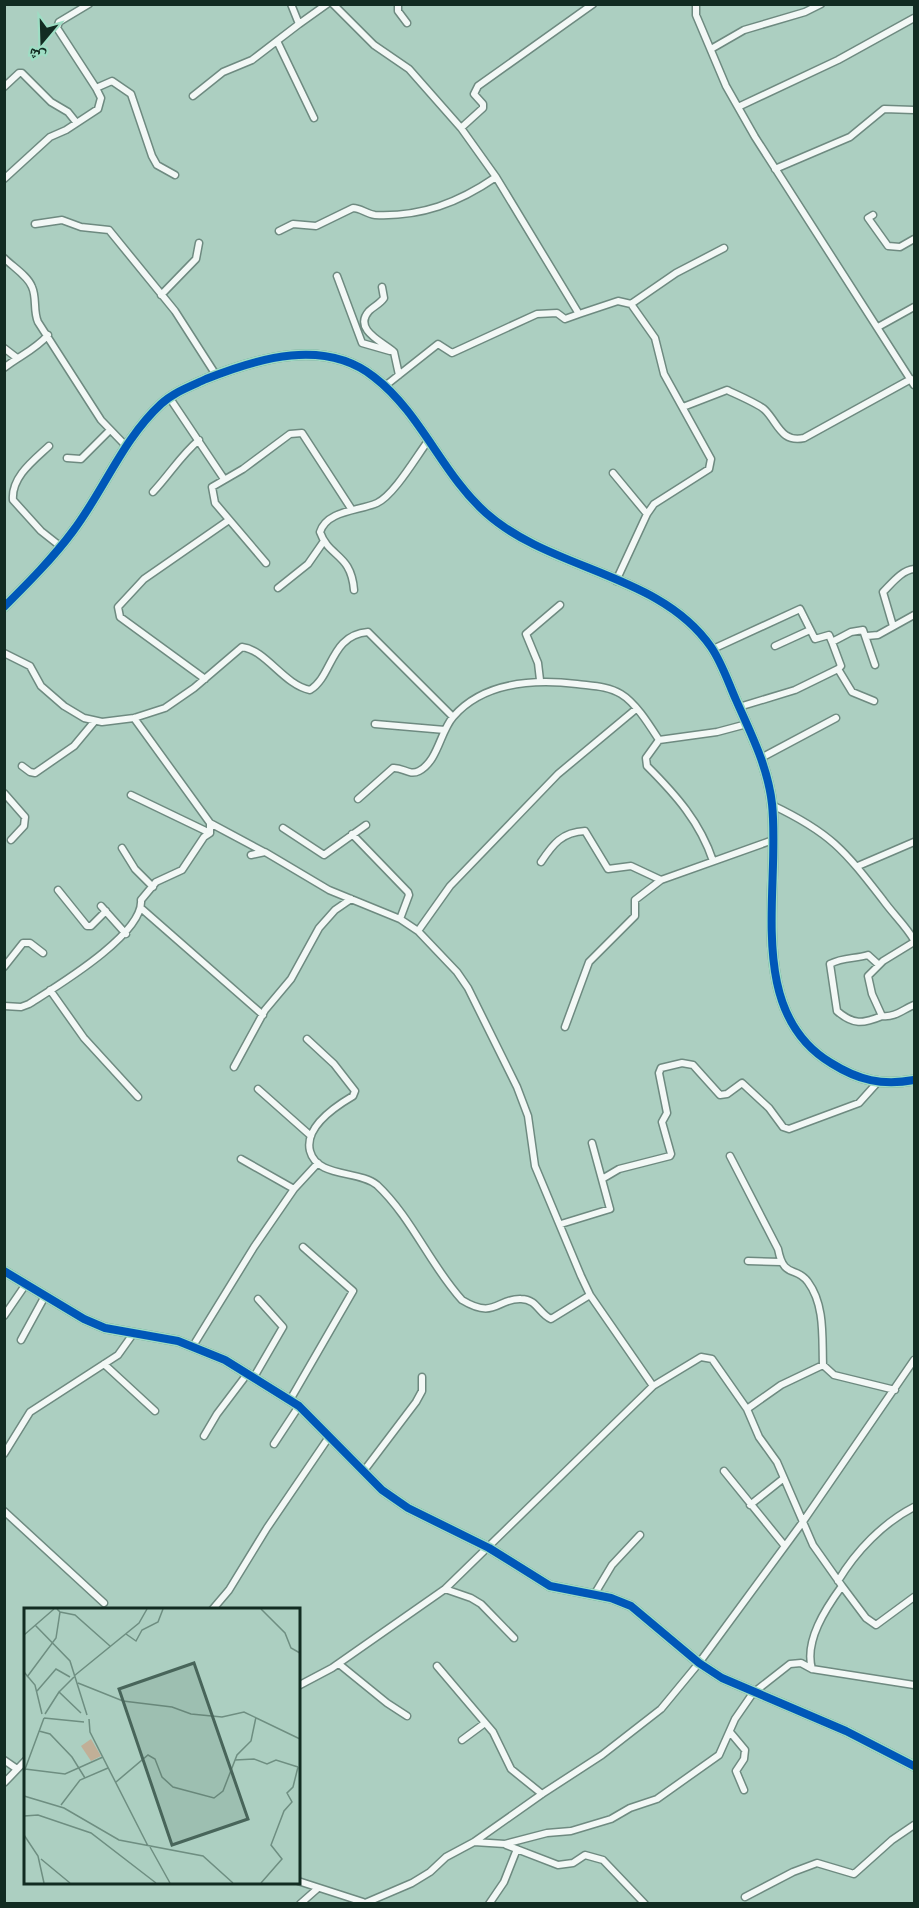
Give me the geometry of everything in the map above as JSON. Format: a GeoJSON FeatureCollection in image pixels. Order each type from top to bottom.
{"type":"FeatureCollection","features":[{"type":"Feature","properties":{"kind":"street"},"geometry":{"type":"LineString","coordinates":[[6,175],[50,136],[63,132],[98,109],[101,98],[96,88],[57,28],[58,22],[89,4]]}},
{"type":"Feature","properties":{"kind":"street"},"geometry":{"type":"LineString","coordinates":[[291,4],[299,24]]}},
{"type":"Feature","properties":{"kind":"street"},"geometry":{"type":"LineString","coordinates":[[193,96],[223,72],[249,62],[278,43],[327,4]]}},
{"type":"Feature","properties":{"kind":"street"},"geometry":{"type":"LineString","coordinates":[[333,4],[374,45],[409,69],[461,128],[496,177],[579,314]]}},
{"type":"Feature","properties":{"kind":"street"},"geometry":{"type":"LineString","coordinates":[[398,4],[398,11],[406,23]]}},
{"type":"Feature","properties":{"kind":"street"},"geometry":{"type":"LineString","coordinates":[[461,128],[483,108],[483,104],[474,94],[478,86],[593,4]]}},
{"type":"Feature","properties":{"kind":"street"},"geometry":{"type":"LineString","coordinates":[[683,407],[726,390],[766,411],[783,434],[795,440],[812,434],[913,382],[775,169],[738,106],[691,4]]}},
{"type":"Feature","properties":{"kind":"street"},"geometry":{"type":"LineString","coordinates":[[696,4],[696,15]]}},
{"type":"Feature","properties":{"kind":"street"},"geometry":{"type":"LineString","coordinates":[[711,49],[744,30],[805,12],[821,4]]}},
{"type":"Feature","properties":{"kind":"street"},"geometry":{"type":"LineString","coordinates":[[738,106],[838,60],[915,18]]}},
{"type":"Feature","properties":{"kind":"street"},"geometry":{"type":"LineString","coordinates":[[278,43],[314,118]]}},
{"type":"Feature","properties":{"kind":"street"},"geometry":{"type":"LineString","coordinates":[[4,87],[19,73],[22,73],[51,102],[68,112],[76,122]]}},
{"type":"Feature","properties":{"kind":"street"},"geometry":{"type":"LineString","coordinates":[[96,88],[112,81],[131,94],[152,156],[157,165],[175,175]]}},
{"type":"Feature","properties":{"kind":"street"},"geometry":{"type":"LineString","coordinates":[[775,169],[850,137],[884,109],[915,110]]}},
{"type":"Feature","properties":{"kind":"street"},"geometry":{"type":"LineString","coordinates":[[279,231],[293,224],[316,226],[353,208],[371,214],[399,215],[442,207],[461,200],[496,177]]}},
{"type":"Feature","properties":{"kind":"street"},"geometry":{"type":"LineString","coordinates":[[873,215],[868,218],[888,246],[900,247],[915,239]]}},
{"type":"Feature","properties":{"kind":"street"},"geometry":{"type":"LineString","coordinates":[[35,224],[62,220],[81,227],[108,230],[195,340],[216,375]]}},
{"type":"Feature","properties":{"kind":"street"},"geometry":{"type":"LineString","coordinates":[[161,295],[196,259],[199,243]]}},
{"type":"Feature","properties":{"kind":"street"},"geometry":{"type":"LineString","coordinates":[[631,304],[676,273],[724,248]]}},
{"type":"Feature","properties":{"kind":"street"},"geometry":{"type":"LineString","coordinates":[[4,258],[33,288],[36,318],[109,431],[127,447]]}},
{"type":"Feature","properties":{"kind":"street"},"geometry":{"type":"LineString","coordinates":[[337,276],[362,343],[394,352]]}},
{"type":"Feature","properties":{"kind":"street"},"geometry":{"type":"LineString","coordinates":[[382,287],[384,298],[369,311],[366,324],[372,337],[394,352],[399,375]]}},
{"type":"Feature","properties":{"kind":"street"},"geometry":{"type":"LineString","coordinates":[[385,386],[438,344],[452,353],[537,314],[557,313],[566,319],[618,301],[631,304],[655,338],[664,374],[711,459],[711,465],[709,469],[664,496],[646,514],[616,581]]}},
{"type":"Feature","properties":{"kind":"street"},"geometry":{"type":"LineString","coordinates":[[878,327],[915,307]]}},
{"type":"Feature","properties":{"kind":"street"},"geometry":{"type":"LineString","coordinates":[[4,368],[33,350],[48,335]]}},
{"type":"Feature","properties":{"kind":"street"},"geometry":{"type":"LineString","coordinates":[[4,348],[17,358]]}},
{"type":"Feature","properties":{"kind":"street"},"geometry":{"type":"LineString","coordinates":[[4,607],[74,529],[127,447],[147,420],[169,397],[216,375],[265,359],[288,355],[313,356],[350,363],[366,371],[385,386],[472,499],[501,525],[539,546],[677,610],[697,628],[713,649],[747,724],[761,758],[772,805],[774,968],[782,1004],[797,1033],[823,1059],[850,1075],[877,1083],[915,1080]]}},
{"type":"Feature","properties":{"kind":"street"},"geometry":{"type":"LineString","coordinates":[[169,397],[224,479]]}},
{"type":"Feature","properties":{"kind":"street"},"geometry":{"type":"LineString","coordinates":[[67,458],[81,459],[109,431]]}},
{"type":"Feature","properties":{"kind":"street"},"geometry":{"type":"LineString","coordinates":[[266,563],[229,520],[211,492],[212,487],[243,470],[290,434],[302,433],[352,510]]}},
{"type":"Feature","properties":{"kind":"street"},"geometry":{"type":"LineString","coordinates":[[153,492],[171,473],[182,455],[199,440]]}},
{"type":"Feature","properties":{"kind":"street"},"geometry":{"type":"LineString","coordinates":[[354,590],[351,569],[324,541],[320,532],[337,515],[379,502],[428,441]]}},
{"type":"Feature","properties":{"kind":"street"},"geometry":{"type":"LineString","coordinates":[[49,446],[25,468],[14,489],[13,500],[41,531],[60,546]]}},
{"type":"Feature","properties":{"kind":"street"},"geometry":{"type":"LineString","coordinates":[[613,473],[646,514]]}},
{"type":"Feature","properties":{"kind":"street"},"geometry":{"type":"LineString","coordinates":[[205,679],[120,617],[118,607],[144,579],[229,520]]}},
{"type":"Feature","properties":{"kind":"street"},"geometry":{"type":"LineString","coordinates":[[279,588],[308,564],[324,541]]}},
{"type":"Feature","properties":{"kind":"street"},"geometry":{"type":"LineString","coordinates":[[893,626],[884,592],[896,579],[910,569],[915,569]]}},
{"type":"Feature","properties":{"kind":"street"},"geometry":{"type":"LineString","coordinates":[[540,680],[538,663],[526,634],[560,605]]}},
{"type":"Feature","properties":{"kind":"street"},"geometry":{"type":"LineString","coordinates":[[713,649],[798,609],[802,610],[815,639],[829,635],[841,666],[838,669],[795,690],[739,707]]}},
{"type":"Feature","properties":{"kind":"street"},"geometry":{"type":"LineString","coordinates":[[867,636],[878,635],[915,615]]}},
{"type":"Feature","properties":{"kind":"street"},"geometry":{"type":"LineString","coordinates":[[775,646],[810,630]]}},
{"type":"Feature","properties":{"kind":"street"},"geometry":{"type":"LineString","coordinates":[[832,642],[863,630],[867,636],[875,665]]}},
{"type":"Feature","properties":{"kind":"street"},"geometry":{"type":"LineString","coordinates":[[4,653],[30,666],[47,693],[94,722],[134,718],[165,708],[205,679],[242,647],[255,651],[291,681],[310,690],[318,682],[336,651],[355,635],[368,632],[453,717]]}},
{"type":"Feature","properties":{"kind":"street"},"geometry":{"type":"LineString","coordinates":[[838,669],[852,692],[874,701]]}},
{"type":"Feature","properties":{"kind":"street"},"geometry":{"type":"LineString","coordinates":[[358,799],[393,768],[411,773],[425,766],[453,717],[488,692],[506,686],[540,680],[613,690],[623,695],[636,709],[659,740]]}},
{"type":"Feature","properties":{"kind":"street"},"geometry":{"type":"LineString","coordinates":[[418,931],[450,886],[558,774],[636,709]]}},
{"type":"Feature","properties":{"kind":"street"},"geometry":{"type":"LineString","coordinates":[[134,718],[210,823],[315,882],[399,919],[418,931],[458,972],[468,988],[524,1106],[535,1166],[590,1295],[653,1386]]}},
{"type":"Feature","properties":{"kind":"street"},"geometry":{"type":"LineString","coordinates":[[761,758],[836,718]]}},
{"type":"Feature","properties":{"kind":"street"},"geometry":{"type":"LineString","coordinates":[[22,766],[35,773],[74,746],[94,722]]}},
{"type":"Feature","properties":{"kind":"street"},"geometry":{"type":"LineString","coordinates":[[375,724],[445,730]]}},
{"type":"Feature","properties":{"kind":"street"},"geometry":{"type":"LineString","coordinates":[[713,861],[704,835],[666,783],[647,766],[646,758],[659,740],[717,732],[747,724]]}},
{"type":"Feature","properties":{"kind":"street"},"geometry":{"type":"LineString","coordinates":[[4,793],[25,817],[24,826],[11,840]]}},
{"type":"Feature","properties":{"kind":"street"},"geometry":{"type":"LineString","coordinates":[[131,795],[210,833]]}},
{"type":"Feature","properties":{"kind":"street"},"geometry":{"type":"LineString","coordinates":[[772,805],[820,829],[858,866],[915,941],[870,972],[868,978],[882,1016]]}},
{"type":"Feature","properties":{"kind":"street"},"geometry":{"type":"LineString","coordinates":[[210,823],[210,833]]}},
{"type":"Feature","properties":{"kind":"street"},"geometry":{"type":"LineString","coordinates":[[283,828],[324,855],[366,825]]}},
{"type":"Feature","properties":{"kind":"street"},"geometry":{"type":"LineString","coordinates":[[541,862],[555,841],[566,834],[585,831],[608,869],[631,866],[661,880]]}},
{"type":"Feature","properties":{"kind":"street"},"geometry":{"type":"LineString","coordinates":[[4,1005],[21,1007],[50,990],[126,934],[142,909],[141,900],[156,882],[182,870],[204,837],[210,833]]}},
{"type":"Feature","properties":{"kind":"street"},"geometry":{"type":"LineString","coordinates":[[352,834],[408,892],[409,895],[399,919]]}},
{"type":"Feature","properties":{"kind":"street"},"geometry":{"type":"LineString","coordinates":[[565,1027],[589,962],[634,916],[635,900],[661,880],[773,840]]}},
{"type":"Feature","properties":{"kind":"street"},"geometry":{"type":"LineString","coordinates":[[858,866],[915,842]]}},
{"type":"Feature","properties":{"kind":"street"},"geometry":{"type":"LineString","coordinates":[[122,848],[135,869],[153,887]]}},
{"type":"Feature","properties":{"kind":"street"},"geometry":{"type":"LineString","coordinates":[[251,855],[265,852]]}},
{"type":"Feature","properties":{"kind":"street"},"geometry":{"type":"LineString","coordinates":[[58,890],[87,926],[90,926],[103,909],[126,934]]}},
{"type":"Feature","properties":{"kind":"street"},"geometry":{"type":"LineString","coordinates":[[234,1067],[263,1015],[291,980],[319,928],[335,910],[351,899]]}},
{"type":"Feature","properties":{"kind":"street"},"geometry":{"type":"LineString","coordinates":[[142,909],[263,1015]]}},
{"type":"Feature","properties":{"kind":"street"},"geometry":{"type":"LineString","coordinates":[[4,967],[23,943],[30,944],[43,953]]}},
{"type":"Feature","properties":{"kind":"street"},"geometry":{"type":"LineString","coordinates":[[879,965],[868,955],[843,957],[830,964],[837,1011],[850,1022],[867,1023],[882,1016],[894,1016],[906,1007],[915,1005]]}},
{"type":"Feature","properties":{"kind":"street"},"geometry":{"type":"LineString","coordinates":[[50,990],[84,1038],[138,1097]]}},
{"type":"Feature","properties":{"kind":"street"},"geometry":{"type":"LineString","coordinates":[[307,1039],[334,1064],[355,1091],[353,1096],[327,1114],[311,1136],[310,1152],[318,1163],[344,1174],[369,1180],[378,1186],[408,1222],[453,1290],[469,1304],[491,1309],[520,1299],[534,1303],[552,1319],[590,1295]]}},
{"type":"Feature","properties":{"kind":"street"},"geometry":{"type":"LineString","coordinates":[[602,1179],[619,1169],[670,1156],[662,1122],[667,1113],[658,1073],[660,1068],[682,1063],[693,1065],[720,1095],[727,1094],[742,1083],[770,1108],[783,1127],[789,1129],[859,1103],[877,1083]]}},
{"type":"Feature","properties":{"kind":"street"},"geometry":{"type":"LineString","coordinates":[[258,1089],[311,1136]]}},
{"type":"Feature","properties":{"kind":"street"},"geometry":{"type":"LineString","coordinates":[[561,1224],[609,1211],[610,1206],[592,1143]]}},
{"type":"Feature","properties":{"kind":"street"},"geometry":{"type":"LineString","coordinates":[[730,1156],[778,1249],[781,1262],[786,1269],[805,1278],[819,1303],[823,1365],[834,1375],[895,1390]]}},
{"type":"Feature","properties":{"kind":"street"},"geometry":{"type":"LineString","coordinates":[[241,1159],[294,1189]]}},
{"type":"Feature","properties":{"kind":"street"},"geometry":{"type":"LineString","coordinates":[[193,1346],[254,1247],[294,1189],[318,1163]]}},
{"type":"Feature","properties":{"kind":"street"},"geometry":{"type":"LineString","coordinates":[[290,1400],[353,1291],[303,1246]]}},
{"type":"Feature","properties":{"kind":"street"},"geometry":{"type":"LineString","coordinates":[[748,1261],[781,1262]]}},
{"type":"Feature","properties":{"kind":"street"},"geometry":{"type":"LineString","coordinates":[[4,1271],[84,1319],[105,1328],[193,1346],[251,1375],[299,1406],[382,1490],[408,1508],[489,1548],[550,1586],[594,1595],[631,1606],[699,1663],[753,1693],[846,1731],[913,1763]]}},
{"type":"Feature","properties":{"kind":"street"},"geometry":{"type":"LineString","coordinates":[[4,1316],[26,1284]]}},
{"type":"Feature","properties":{"kind":"street"},"geometry":{"type":"LineString","coordinates":[[21,1340],[45,1296]]}},
{"type":"Feature","properties":{"kind":"street"},"geometry":{"type":"LineString","coordinates":[[204,1437],[217,1414],[251,1375],[283,1327],[258,1299]]}},
{"type":"Feature","properties":{"kind":"street"},"geometry":{"type":"LineString","coordinates":[[4,1454],[30,1412],[118,1355],[133,1334]]}},
{"type":"Feature","properties":{"kind":"street"},"geometry":{"type":"LineString","coordinates":[[300,1685],[339,1664],[445,1589],[600,1439],[631,1405],[653,1386],[707,1357],[739,1394],[759,1437],[777,1462],[798,1505],[802,1523],[840,1583],[866,1618],[876,1625],[915,1597]]}},
{"type":"Feature","properties":{"kind":"street"},"geometry":{"type":"LineString","coordinates":[[300,1882],[363,1903],[412,1883],[446,1857],[474,1842],[639,1728],[661,1709],[699,1663],[802,1523],[915,1359]]}},
{"type":"Feature","properties":{"kind":"street"},"geometry":{"type":"LineString","coordinates":[[104,1364],[155,1411]]}},
{"type":"Feature","properties":{"kind":"street"},"geometry":{"type":"LineString","coordinates":[[747,1409],[781,1385],[823,1365]]}},
{"type":"Feature","properties":{"kind":"street"},"geometry":{"type":"LineString","coordinates":[[363,1472],[416,1402],[422,1391],[422,1377]]}},
{"type":"Feature","properties":{"kind":"street"},"geometry":{"type":"LineString","coordinates":[[274,1444],[299,1406]]}},
{"type":"Feature","properties":{"kind":"street"},"geometry":{"type":"LineString","coordinates":[[214,1608],[229,1590],[328,1437]]}},
{"type":"Feature","properties":{"kind":"street"},"geometry":{"type":"LineString","coordinates":[[723,1471],[784,1545]]}},
{"type":"Feature","properties":{"kind":"street"},"geometry":{"type":"LineString","coordinates":[[750,1505],[784,1478]]}},
{"type":"Feature","properties":{"kind":"street"},"geometry":{"type":"LineString","coordinates":[[812,1669],[809,1658],[811,1646],[840,1583],[871,1540],[891,1522],[915,1507]]}},
{"type":"Feature","properties":{"kind":"street"},"geometry":{"type":"LineString","coordinates":[[4,1511],[104,1603]]}},
{"type":"Feature","properties":{"kind":"street"},"geometry":{"type":"LineString","coordinates":[[594,1595],[612,1565],[640,1535]]}},
{"type":"Feature","properties":{"kind":"street"},"geometry":{"type":"LineString","coordinates":[[445,1589],[481,1604],[514,1638]]}},
{"type":"Feature","properties":{"kind":"street"},"geometry":{"type":"LineString","coordinates":[[474,1842],[505,1844],[547,1833],[571,1831],[611,1819],[624,1810],[657,1799],[719,1755],[735,1719],[753,1693],[794,1662],[812,1669],[915,1685]]}},
{"type":"Feature","properties":{"kind":"street"},"geometry":{"type":"LineString","coordinates":[[339,1664],[387,1703],[407,1716]]}},
{"type":"Feature","properties":{"kind":"street"},"geometry":{"type":"LineString","coordinates":[[437,1666],[493,1732],[511,1769],[542,1794]]}},
{"type":"Feature","properties":{"kind":"street"},"geometry":{"type":"LineString","coordinates":[[462,1740],[485,1723]]}},
{"type":"Feature","properties":{"kind":"street"},"geometry":{"type":"LineString","coordinates":[[730,1732],[745,1750],[746,1756],[736,1771],[744,1790]]}},
{"type":"Feature","properties":{"kind":"street"},"geometry":{"type":"LineString","coordinates":[[4,1760],[17,1769]]}},
{"type":"Feature","properties":{"kind":"street"},"geometry":{"type":"LineString","coordinates":[[4,1783],[24,1763]]}},
{"type":"Feature","properties":{"kind":"street"},"geometry":{"type":"LineString","coordinates":[[745,1897],[793,1872],[817,1863],[854,1874],[892,1840],[915,1825]]}},
{"type":"Feature","properties":{"kind":"street"},"geometry":{"type":"LineString","coordinates":[[505,1844],[558,1864],[573,1863],[585,1855],[603,1860],[645,1904]]}},
{"type":"Feature","properties":{"kind":"street"},"geometry":{"type":"LineString","coordinates":[[489,1904],[504,1882],[517,1849]]}},
{"type":"Feature","properties":{"kind":"street"},"geometry":{"type":"LineString","coordinates":[[300,1904],[317,1889]]}},
{"type":"Feature","properties":{"kind":"cycle path"},"geometry":{"type":"LineString","coordinates":[[4,607],[65,541],[136,433],[171,396],[226,371],[291,355],[334,358],[355,365],[374,377],[391,392],[470,497],[486,513],[512,532],[541,548],[635,587],[663,603],[689,622],[711,647],[722,666],[753,738],[770,790],[774,837],[772,945],[776,980],[786,1012],[804,1040],[841,1069],[881,1082],[914,1080]]}},
{"type":"Feature","properties":{"kind":"cycle path"},"geometry":{"type":"LineString","coordinates":[[4,1271],[84,1319],[105,1328],[178,1341],[225,1360],[299,1406],[382,1490],[408,1508],[489,1548],[550,1586],[611,1598],[631,1606],[699,1663],[722,1678],[846,1731],[914,1766]]}}]}
